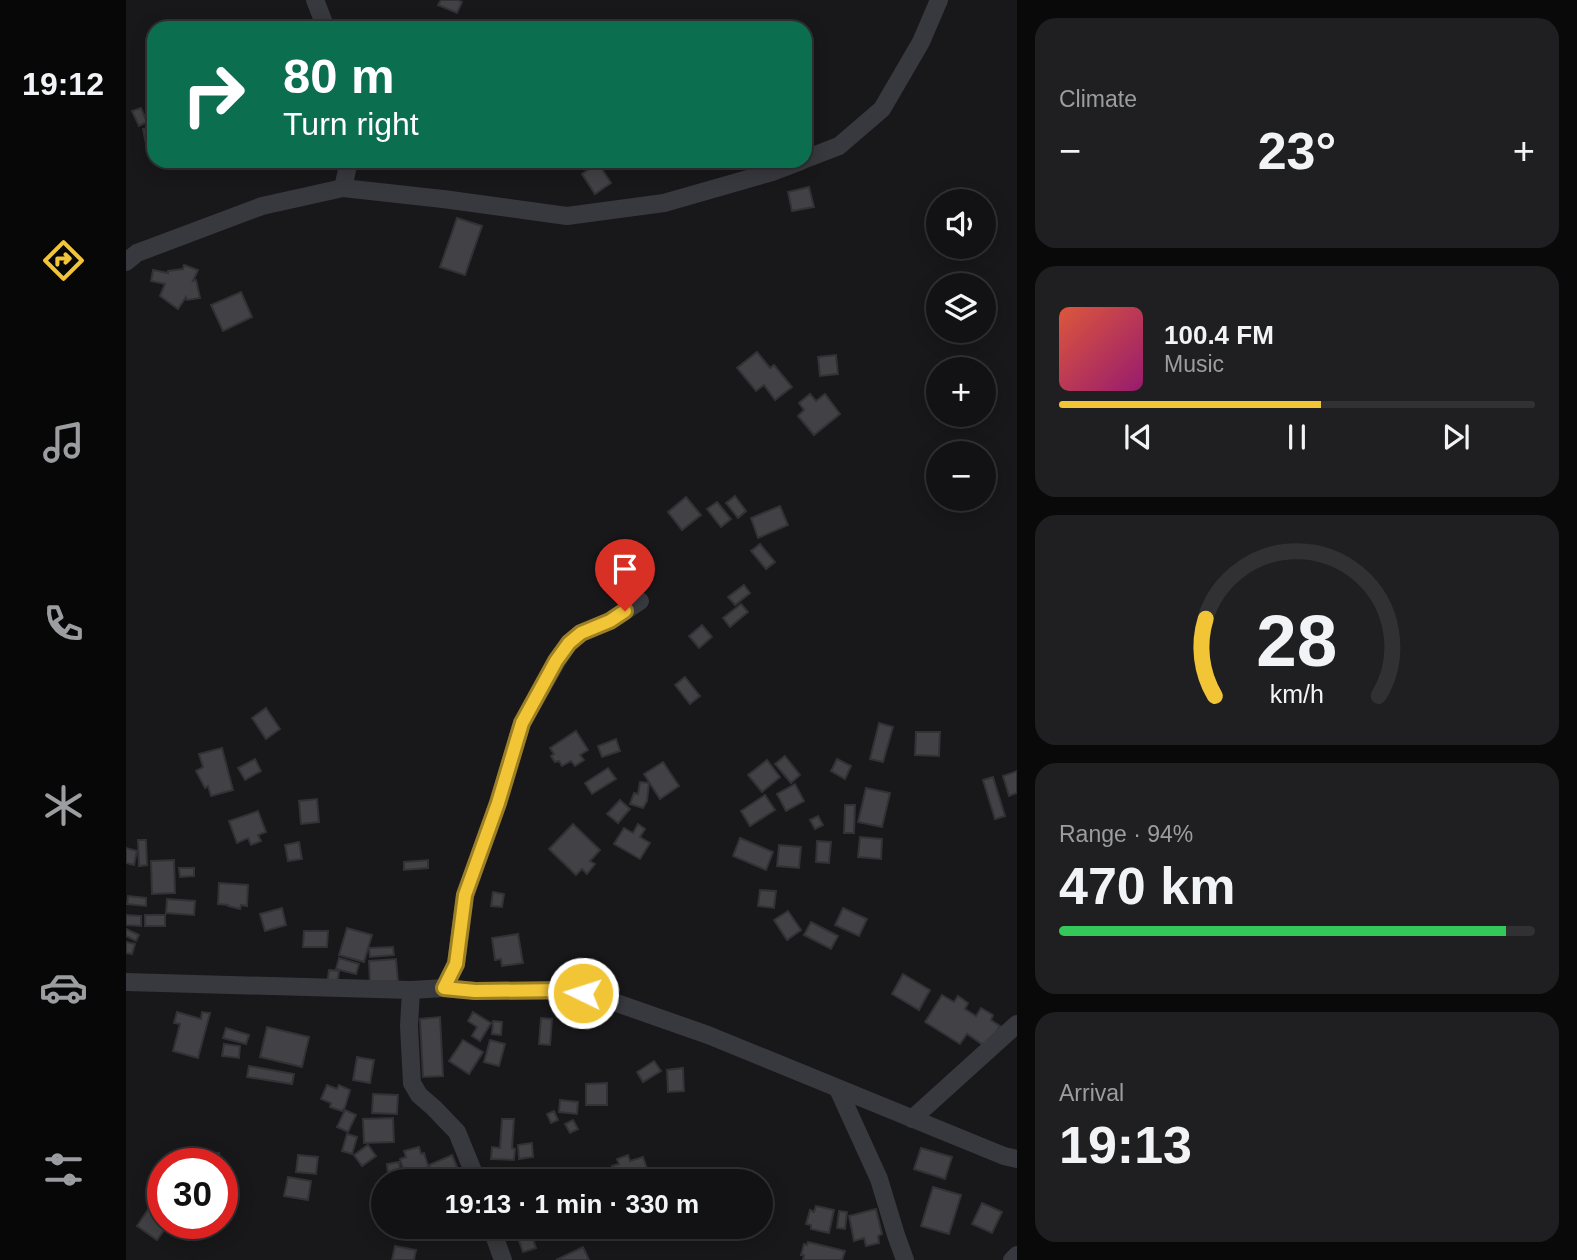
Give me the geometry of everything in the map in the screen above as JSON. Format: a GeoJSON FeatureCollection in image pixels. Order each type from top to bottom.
{"type":"FeatureCollection","features":[{"type":"Feature","properties":{"kind":"street"},"geometry":{"type":"LineString","coordinates":[[315,0],[323,21]]}},
{"type":"Feature","properties":{"kind":"street"},"geometry":{"type":"LineString","coordinates":[[812,156],[839,146],[882,109],[940,0]]}},
{"type":"Feature","properties":{"kind":"street"},"geometry":{"type":"LineString","coordinates":[[343,187],[347,168]]}},
{"type":"Feature","properties":{"kind":"street"},"geometry":{"type":"LineString","coordinates":[[126,262],[137,253],[262,206],[343,187],[567,216],[664,203],[782,168]]}},
{"type":"Feature","properties":{"kind":"street"},"geometry":{"type":"LineString","coordinates":[[444,988],[456,964],[465,895],[498,803],[522,723],[569,643],[581,633],[610,621],[640,601]]}},
{"type":"Feature","properties":{"kind":"street"},"geometry":{"type":"LineString","coordinates":[[126,982],[411,990],[564,990],[583,993],[708,1035],[1017,1159]]}},
{"type":"Feature","properties":{"kind":"street"},"geometry":{"type":"LineString","coordinates":[[411,990],[409,1026],[412,1083],[419,1095],[457,1132],[472,1169]]}},
{"type":"Feature","properties":{"kind":"street"},"geometry":{"type":"LineString","coordinates":[[912,1119],[1017,1024]]}},
{"type":"Feature","properties":{"kind":"street"},"geometry":{"type":"LineString","coordinates":[[838,1089],[879,1179],[905,1260]]}},
{"type":"Feature","properties":{"kind":"street"},"geometry":{"type":"LineString","coordinates":[[495,1239],[503,1260]]}},
{"type":"Feature","properties":{"kind":"street"},"geometry":{"type":"LineString","coordinates":[[1012,1260],[1017,1255]]}},
{"type":"Feature","properties":{"kind":"building"},"geometry":{"type":"Polygon","coordinates":[[[441,0],[462,2],[457,13],[438,5],[441,0]]]}},
{"type":"Feature","properties":{"kind":"building"},"geometry":{"type":"Polygon","coordinates":[[[141,108],[147,122],[139,126],[132,111],[141,108]]]}},
{"type":"Feature","properties":{"kind":"building"},"geometry":{"type":"Polygon","coordinates":[[[147,128],[146,144],[143,129],[147,128]]]}},
{"type":"Feature","properties":{"kind":"building"},"geometry":{"type":"Polygon","coordinates":[[[591,168],[601,168],[611,183],[595,194],[582,174],[591,168]]]}},
{"type":"Feature","properties":{"kind":"building"},"geometry":{"type":"Polygon","coordinates":[[[809,187],[814,207],[792,211],[788,192],[809,187]]]}},
{"type":"Feature","properties":{"kind":"building"},"geometry":{"type":"Polygon","coordinates":[[[457,218],[482,226],[465,275],[440,267],[457,218]]]}},
{"type":"Feature","properties":{"kind":"building"},"geometry":{"type":"Polygon","coordinates":[[[184,265],[198,270],[193,281],[196,280],[200,298],[187,300],[186,297],[178,309],[160,296],[165,284],[151,281],[153,270],[168,273],[183,269],[184,265]]]}},
{"type":"Feature","properties":{"kind":"building"},"geometry":{"type":"Polygon","coordinates":[[[241,292],[252,317],[223,331],[211,305],[241,292]]]}},
{"type":"Feature","properties":{"kind":"building"},"geometry":{"type":"Polygon","coordinates":[[[757,352],[770,368],[774,365],[792,387],[775,400],[764,385],[756,391],[737,368],[757,352]]]}},
{"type":"Feature","properties":{"kind":"building"},"geometry":{"type":"Polygon","coordinates":[[[836,355],[838,374],[820,376],[818,357],[836,355]]]}},
{"type":"Feature","properties":{"kind":"building"},"geometry":{"type":"Polygon","coordinates":[[[810,394],[816,401],[825,394],[840,414],[814,435],[798,416],[804,410],[799,403],[810,394]]]}},
{"type":"Feature","properties":{"kind":"building"},"geometry":{"type":"Polygon","coordinates":[[[735,496],[746,511],[738,518],[726,503],[735,496]]]}},
{"type":"Feature","properties":{"kind":"building"},"geometry":{"type":"Polygon","coordinates":[[[686,497],[701,515],[682,530],[668,512],[686,497]]]}},
{"type":"Feature","properties":{"kind":"building"},"geometry":{"type":"Polygon","coordinates":[[[717,502],[731,519],[721,527],[707,509],[717,502]]]}},
{"type":"Feature","properties":{"kind":"building"},"geometry":{"type":"Polygon","coordinates":[[[780,506],[788,525],[758,538],[751,518],[780,506]]]}},
{"type":"Feature","properties":{"kind":"building"},"geometry":{"type":"Polygon","coordinates":[[[760,544],[775,562],[766,569],[751,551],[760,544]]]}},
{"type":"Feature","properties":{"kind":"building"},"geometry":{"type":"Polygon","coordinates":[[[744,585],[750,593],[735,605],[728,597],[744,585]]]}},
{"type":"Feature","properties":{"kind":"building"},"geometry":{"type":"Polygon","coordinates":[[[741,604],[748,612],[730,627],[723,618],[741,604]]]}},
{"type":"Feature","properties":{"kind":"building"},"geometry":{"type":"Polygon","coordinates":[[[702,625],[712,637],[699,648],[689,636],[702,625]]]}},
{"type":"Feature","properties":{"kind":"building"},"geometry":{"type":"Polygon","coordinates":[[[685,677],[700,696],[690,704],[675,685],[685,677]]]}},
{"type":"Feature","properties":{"kind":"building"},"geometry":{"type":"Polygon","coordinates":[[[266,708],[280,729],[266,739],[252,718],[266,708]]]}},
{"type":"Feature","properties":{"kind":"building"},"geometry":{"type":"Polygon","coordinates":[[[879,723],[893,727],[883,762],[870,759],[879,723]]]}},
{"type":"Feature","properties":{"kind":"building"},"geometry":{"type":"Polygon","coordinates":[[[576,731],[588,750],[580,755],[584,760],[575,766],[571,761],[562,766],[551,756],[554,754],[550,748],[576,731]]]}},
{"type":"Feature","properties":{"kind":"building"},"geometry":{"type":"Polygon","coordinates":[[[916,732],[940,732],[939,756],[915,755],[916,732]]]}},
{"type":"Feature","properties":{"kind":"building"},"geometry":{"type":"Polygon","coordinates":[[[616,739],[620,751],[602,757],[598,746],[616,739]]]}},
{"type":"Feature","properties":{"kind":"building"},"geometry":{"type":"Polygon","coordinates":[[[222,748],[233,790],[211,796],[208,786],[205,788],[196,771],[203,767],[199,754],[222,748]]]}},
{"type":"Feature","properties":{"kind":"building"},"geometry":{"type":"Polygon","coordinates":[[[785,756],[800,775],[791,783],[775,764],[785,756]]]}},
{"type":"Feature","properties":{"kind":"building"},"geometry":{"type":"Polygon","coordinates":[[[255,759],[261,771],[245,780],[238,768],[255,759]]]}},
{"type":"Feature","properties":{"kind":"building"},"geometry":{"type":"Polygon","coordinates":[[[837,759],[851,766],[845,779],[831,771],[837,759]]]}},
{"type":"Feature","properties":{"kind":"building"},"geometry":{"type":"Polygon","coordinates":[[[767,760],[780,777],[762,792],[748,775],[767,760]]]}},
{"type":"Feature","properties":{"kind":"building"},"geometry":{"type":"Polygon","coordinates":[[[663,762],[679,786],[660,799],[644,774],[663,762]]]}},
{"type":"Feature","properties":{"kind":"building"},"geometry":{"type":"Polygon","coordinates":[[[608,768],[616,779],[592,794],[585,783],[608,768]]]}},
{"type":"Feature","properties":{"kind":"building"},"geometry":{"type":"Polygon","coordinates":[[[1017,771],[1017,793],[1009,796],[1003,776],[1017,771]]]}},
{"type":"Feature","properties":{"kind":"building"},"geometry":{"type":"Polygon","coordinates":[[[993,777],[1005,816],[995,819],[983,780],[993,777]]]}},
{"type":"Feature","properties":{"kind":"building"},"geometry":{"type":"Polygon","coordinates":[[[640,782],[649,783],[647,801],[643,808],[630,804],[634,793],[638,794],[640,782]]]}},
{"type":"Feature","properties":{"kind":"building"},"geometry":{"type":"Polygon","coordinates":[[[795,784],[804,801],[786,811],[777,794],[795,784]]]}},
{"type":"Feature","properties":{"kind":"building"},"geometry":{"type":"Polygon","coordinates":[[[866,788],[890,793],[882,827],[858,822],[866,788]]]}},
{"type":"Feature","properties":{"kind":"building"},"geometry":{"type":"Polygon","coordinates":[[[765,795],[775,810],[750,826],[741,811],[765,795]]]}},
{"type":"Feature","properties":{"kind":"building"},"geometry":{"type":"Polygon","coordinates":[[[317,799],[319,822],[301,824],[299,801],[317,799]]]}},
{"type":"Feature","properties":{"kind":"building"},"geometry":{"type":"Polygon","coordinates":[[[620,800],[630,809],[618,823],[607,814],[620,800]]]}},
{"type":"Feature","properties":{"kind":"building"},"geometry":{"type":"Polygon","coordinates":[[[845,805],[855,805],[854,833],[844,833],[845,805]]]}},
{"type":"Feature","properties":{"kind":"building"},"geometry":{"type":"Polygon","coordinates":[[[258,811],[266,832],[258,835],[261,841],[251,845],[248,838],[237,843],[229,821],[258,811]]]}},
{"type":"Feature","properties":{"kind":"building"},"geometry":{"type":"Polygon","coordinates":[[[818,816],[823,825],[815,829],[810,820],[818,816]]]}},
{"type":"Feature","properties":{"kind":"building"},"geometry":{"type":"Polygon","coordinates":[[[573,824],[600,850],[590,861],[595,864],[587,874],[582,869],[576,875],[549,849],[573,824]]]}},
{"type":"Feature","properties":{"kind":"building"},"geometry":{"type":"Polygon","coordinates":[[[638,824],[645,829],[640,837],[650,843],[640,859],[614,844],[624,828],[633,833],[638,824]]]}},
{"type":"Feature","properties":{"kind":"building"},"geometry":{"type":"Polygon","coordinates":[[[860,837],[882,839],[881,859],[858,857],[860,837]]]}},
{"type":"Feature","properties":{"kind":"building"},"geometry":{"type":"Polygon","coordinates":[[[740,838],[773,852],[766,870],[733,856],[740,838]]]}},
{"type":"Feature","properties":{"kind":"building"},"geometry":{"type":"Polygon","coordinates":[[[138,840],[146,840],[147,865],[139,866],[138,840]]]}},
{"type":"Feature","properties":{"kind":"building"},"geometry":{"type":"Polygon","coordinates":[[[817,841],[831,842],[829,863],[816,862],[817,841]]]}},
{"type":"Feature","properties":{"kind":"building"},"geometry":{"type":"Polygon","coordinates":[[[299,842],[302,859],[288,861],[285,845],[299,842]]]}},
{"type":"Feature","properties":{"kind":"building"},"geometry":{"type":"Polygon","coordinates":[[[779,845],[801,847],[799,868],[777,866],[779,845]]]}},
{"type":"Feature","properties":{"kind":"building"},"geometry":{"type":"Polygon","coordinates":[[[126,848],[137,851],[134,865],[126,863],[126,848]]]}},
{"type":"Feature","properties":{"kind":"building"},"geometry":{"type":"Polygon","coordinates":[[[174,860],[175,893],[152,894],[151,861],[174,860]]]}},
{"type":"Feature","properties":{"kind":"building"},"geometry":{"type":"Polygon","coordinates":[[[428,860],[428,868],[404,870],[404,862],[428,860]]]}},
{"type":"Feature","properties":{"kind":"building"},"geometry":{"type":"Polygon","coordinates":[[[179,868],[194,868],[194,876],[180,877],[179,868]]]}},
{"type":"Feature","properties":{"kind":"building"},"geometry":{"type":"Polygon","coordinates":[[[219,883],[248,885],[247,906],[241,905],[240,909],[218,904],[219,883]]]}},
{"type":"Feature","properties":{"kind":"building"},"geometry":{"type":"Polygon","coordinates":[[[760,890],[776,891],[774,908],[758,906],[760,890]]]}},
{"type":"Feature","properties":{"kind":"building"},"geometry":{"type":"Polygon","coordinates":[[[493,892],[504,894],[502,907],[491,906],[493,892]]]}},
{"type":"Feature","properties":{"kind":"building"},"geometry":{"type":"Polygon","coordinates":[[[128,896],[146,898],[146,906],[127,904],[128,896]]]}},
{"type":"Feature","properties":{"kind":"building"},"geometry":{"type":"Polygon","coordinates":[[[167,899],[195,901],[194,915],[166,913],[167,899]]]}},
{"type":"Feature","properties":{"kind":"building"},"geometry":{"type":"Polygon","coordinates":[[[282,908],[286,925],[265,931],[260,914],[282,908]]]}},
{"type":"Feature","properties":{"kind":"building"},"geometry":{"type":"Polygon","coordinates":[[[843,908],[867,919],[859,936],[835,925],[843,908]]]}},
{"type":"Feature","properties":{"kind":"building"},"geometry":{"type":"Polygon","coordinates":[[[788,911],[801,930],[787,940],[774,920],[788,911]]]}},
{"type":"Feature","properties":{"kind":"building"},"geometry":{"type":"Polygon","coordinates":[[[126,915],[141,916],[141,926],[126,925],[126,915]]]}},
{"type":"Feature","properties":{"kind":"building"},"geometry":{"type":"Polygon","coordinates":[[[145,915],[165,915],[165,926],[145,926],[145,915]]]}},
{"type":"Feature","properties":{"kind":"building"},"geometry":{"type":"Polygon","coordinates":[[[811,922],[838,936],[831,949],[804,935],[811,922]]]}},
{"type":"Feature","properties":{"kind":"building"},"geometry":{"type":"Polygon","coordinates":[[[347,928],[372,935],[364,962],[339,955],[347,928]]]}},
{"type":"Feature","properties":{"kind":"building"},"geometry":{"type":"Polygon","coordinates":[[[126,929],[139,935],[136,941],[126,936],[126,929]]]}},
{"type":"Feature","properties":{"kind":"building"},"geometry":{"type":"Polygon","coordinates":[[[304,931],[328,931],[327,947],[303,947],[304,931]]]}},
{"type":"Feature","properties":{"kind":"building"},"geometry":{"type":"Polygon","coordinates":[[[518,934],[523,963],[502,966],[501,959],[495,960],[492,938],[518,934]]]}},
{"type":"Feature","properties":{"kind":"building"},"geometry":{"type":"Polygon","coordinates":[[[126,942],[135,944],[132,954],[126,953],[126,942]]]}},
{"type":"Feature","properties":{"kind":"building"},"geometry":{"type":"Polygon","coordinates":[[[393,947],[394,955],[370,957],[369,948],[393,947]]]}},
{"type":"Feature","properties":{"kind":"building"},"geometry":{"type":"Polygon","coordinates":[[[339,958],[359,964],[356,974],[336,969],[339,958]]]}},
{"type":"Feature","properties":{"kind":"building"},"geometry":{"type":"Polygon","coordinates":[[[396,959],[398,981],[370,983],[369,961],[396,959]]]}},
{"type":"Feature","properties":{"kind":"building"},"geometry":{"type":"Polygon","coordinates":[[[329,970],[339,971],[337,985],[327,984],[329,970]]]}},
{"type":"Feature","properties":{"kind":"building"},"geometry":{"type":"Polygon","coordinates":[[[903,974],[930,990],[919,1010],[892,994],[903,974]]]}},
{"type":"Feature","properties":{"kind":"building"},"geometry":{"type":"Polygon","coordinates":[[[942,995],[954,1002],[958,996],[968,1003],[965,1009],[976,1016],[981,1008],[993,1015],[991,1020],[1000,1026],[986,1047],[967,1034],[960,1044],[925,1022],[942,995]]]}},
{"type":"Feature","properties":{"kind":"building"},"geometry":{"type":"Polygon","coordinates":[[[177,1012],[201,1019],[202,1012],[210,1013],[198,1058],[173,1051],[180,1024],[174,1023],[177,1012]]]}},
{"type":"Feature","properties":{"kind":"building"},"geometry":{"type":"Polygon","coordinates":[[[473,1012],[491,1023],[480,1041],[472,1036],[477,1027],[468,1021],[473,1012]]]}},
{"type":"Feature","properties":{"kind":"building"},"geometry":{"type":"Polygon","coordinates":[[[440,1017],[443,1076],[423,1077],[420,1019],[440,1017]]]}},
{"type":"Feature","properties":{"kind":"building"},"geometry":{"type":"Polygon","coordinates":[[[541,1018],[552,1019],[550,1045],[539,1044],[541,1018]]]}},
{"type":"Feature","properties":{"kind":"building"},"geometry":{"type":"Polygon","coordinates":[[[493,1021],[502,1022],[501,1035],[492,1034],[493,1021]]]}},
{"type":"Feature","properties":{"kind":"building"},"geometry":{"type":"Polygon","coordinates":[[[267,1027],[309,1037],[302,1067],[260,1057],[267,1027]]]}},
{"type":"Feature","properties":{"kind":"building"},"geometry":{"type":"Polygon","coordinates":[[[226,1028],[249,1035],[246,1044],[223,1038],[226,1028]]]}},
{"type":"Feature","properties":{"kind":"building"},"geometry":{"type":"Polygon","coordinates":[[[463,1040],[483,1052],[469,1074],[449,1061],[463,1040]]]}},
{"type":"Feature","properties":{"kind":"building"},"geometry":{"type":"Polygon","coordinates":[[[490,1040],[505,1044],[499,1066],[484,1062],[490,1040]]]}},
{"type":"Feature","properties":{"kind":"building"},"geometry":{"type":"Polygon","coordinates":[[[224,1044],[240,1046],[239,1058],[222,1056],[224,1044]]]}},
{"type":"Feature","properties":{"kind":"building"},"geometry":{"type":"Polygon","coordinates":[[[357,1057],[374,1060],[370,1083],[353,1080],[357,1057]]]}},
{"type":"Feature","properties":{"kind":"building"},"geometry":{"type":"Polygon","coordinates":[[[654,1061],[661,1071],[643,1082],[637,1072],[654,1061]]]}},
{"type":"Feature","properties":{"kind":"building"},"geometry":{"type":"Polygon","coordinates":[[[249,1066],[294,1074],[292,1084],[247,1077],[249,1066]]]}},
{"type":"Feature","properties":{"kind":"building"},"geometry":{"type":"Polygon","coordinates":[[[683,1068],[684,1091],[668,1092],[667,1070],[683,1068]]]}},
{"type":"Feature","properties":{"kind":"building"},"geometry":{"type":"Polygon","coordinates":[[[607,1083],[607,1105],[586,1105],[586,1084],[607,1083]]]}},
{"type":"Feature","properties":{"kind":"building"},"geometry":{"type":"Polygon","coordinates":[[[327,1085],[337,1089],[339,1085],[350,1090],[342,1111],[330,1107],[331,1103],[321,1099],[327,1085]]]}},
{"type":"Feature","properties":{"kind":"building"},"geometry":{"type":"Polygon","coordinates":[[[373,1094],[398,1095],[397,1114],[372,1113],[373,1094]]]}},
{"type":"Feature","properties":{"kind":"building"},"geometry":{"type":"Polygon","coordinates":[[[560,1100],[578,1102],[577,1114],[559,1112],[560,1100]]]}},
{"type":"Feature","properties":{"kind":"building"},"geometry":{"type":"Polygon","coordinates":[[[345,1110],[356,1115],[348,1132],[337,1127],[345,1110]]]}},
{"type":"Feature","properties":{"kind":"building"},"geometry":{"type":"Polygon","coordinates":[[[554,1111],[558,1120],[551,1123],[547,1114],[554,1111]]]}},
{"type":"Feature","properties":{"kind":"building"},"geometry":{"type":"Polygon","coordinates":[[[393,1118],[394,1142],[364,1143],[363,1119],[393,1118]]]}},
{"type":"Feature","properties":{"kind":"building"},"geometry":{"type":"Polygon","coordinates":[[[502,1119],[514,1119],[514,1160],[491,1159],[492,1147],[500,1148],[502,1119]]]}},
{"type":"Feature","properties":{"kind":"building"},"geometry":{"type":"Polygon","coordinates":[[[573,1120],[578,1129],[570,1133],[565,1124],[573,1120]]]}},
{"type":"Feature","properties":{"kind":"building"},"geometry":{"type":"Polygon","coordinates":[[[347,1134],[357,1137],[352,1154],[342,1151],[347,1134]]]}},
{"type":"Feature","properties":{"kind":"building"},"geometry":{"type":"Polygon","coordinates":[[[532,1143],[533,1157],[519,1159],[518,1145],[532,1143]]]}},
{"type":"Feature","properties":{"kind":"building"},"geometry":{"type":"Polygon","coordinates":[[[368,1145],[376,1156],[362,1166],[354,1155],[368,1145]]]}},
{"type":"Feature","properties":{"kind":"building"},"geometry":{"type":"Polygon","coordinates":[[[419,1147],[429,1169],[403,1169],[400,1159],[406,1157],[404,1151],[419,1147]]]}},
{"type":"Feature","properties":{"kind":"building"},"geometry":{"type":"Polygon","coordinates":[[[921,1148],[952,1157],[945,1179],[914,1169],[921,1148]]]}},
{"type":"Feature","properties":{"kind":"building"},"geometry":{"type":"Polygon","coordinates":[[[298,1155],[318,1157],[316,1174],[296,1172],[298,1155]]]}},
{"type":"Feature","properties":{"kind":"building"},"geometry":{"type":"Polygon","coordinates":[[[452,1155],[458,1169],[430,1169],[429,1165],[452,1155]]]}},
{"type":"Feature","properties":{"kind":"building"},"geometry":{"type":"Polygon","coordinates":[[[628,1155],[630,1161],[643,1157],[647,1169],[613,1169],[612,1166],[619,1164],[617,1159],[628,1155]]]}},
{"type":"Feature","properties":{"kind":"building"},"geometry":{"type":"Polygon","coordinates":[[[399,1162],[400,1169],[388,1169],[387,1164],[399,1162]]]}},
{"type":"Feature","properties":{"kind":"building"},"geometry":{"type":"Polygon","coordinates":[[[288,1177],[311,1181],[308,1200],[284,1196],[288,1177]]]}},
{"type":"Feature","properties":{"kind":"building"},"geometry":{"type":"Polygon","coordinates":[[[933,1187],[961,1195],[949,1234],[921,1226],[933,1187]]]}},
{"type":"Feature","properties":{"kind":"building"},"geometry":{"type":"Polygon","coordinates":[[[982,1203],[1002,1212],[992,1233],[972,1224],[982,1203]]]}},
{"type":"Feature","properties":{"kind":"building"},"geometry":{"type":"Polygon","coordinates":[[[816,1206],[834,1210],[829,1233],[811,1229],[811,1225],[806,1224],[810,1210],[814,1212],[816,1206]]]}},
{"type":"Feature","properties":{"kind":"building"},"geometry":{"type":"Polygon","coordinates":[[[876,1209],[882,1234],[878,1236],[879,1243],[866,1246],[864,1238],[854,1241],[849,1216],[876,1209]]]}},
{"type":"Feature","properties":{"kind":"building"},"geometry":{"type":"Polygon","coordinates":[[[147,1211],[147,1233],[137,1226],[147,1211]]]}},
{"type":"Feature","properties":{"kind":"building"},"geometry":{"type":"Polygon","coordinates":[[[839,1211],[847,1212],[845,1229],[837,1228],[839,1211]]]}},
{"type":"Feature","properties":{"kind":"building"},"geometry":{"type":"Polygon","coordinates":[[[518,1239],[533,1239],[536,1248],[523,1252],[518,1239]]]}},
{"type":"Feature","properties":{"kind":"building"},"geometry":{"type":"Polygon","coordinates":[[[808,1242],[845,1251],[842,1260],[803,1260],[804,1255],[801,1255],[804,1244],[807,1245],[808,1242]]]}},
{"type":"Feature","properties":{"kind":"building"},"geometry":{"type":"Polygon","coordinates":[[[395,1246],[416,1250],[414,1260],[392,1260],[395,1246]]]}},
{"type":"Feature","properties":{"kind":"building"},"geometry":{"type":"Polygon","coordinates":[[[583,1247],[589,1260],[556,1260],[583,1247]]]}},
{"type":"Feature","properties":{"kind":"route"},"geometry":{"type":"LineString","coordinates":[[583,993],[564,990],[475,991],[444,988],[456,964],[465,895],[498,803],[522,723],[569,643],[581,633],[610,621],[625,611]]}}]}
